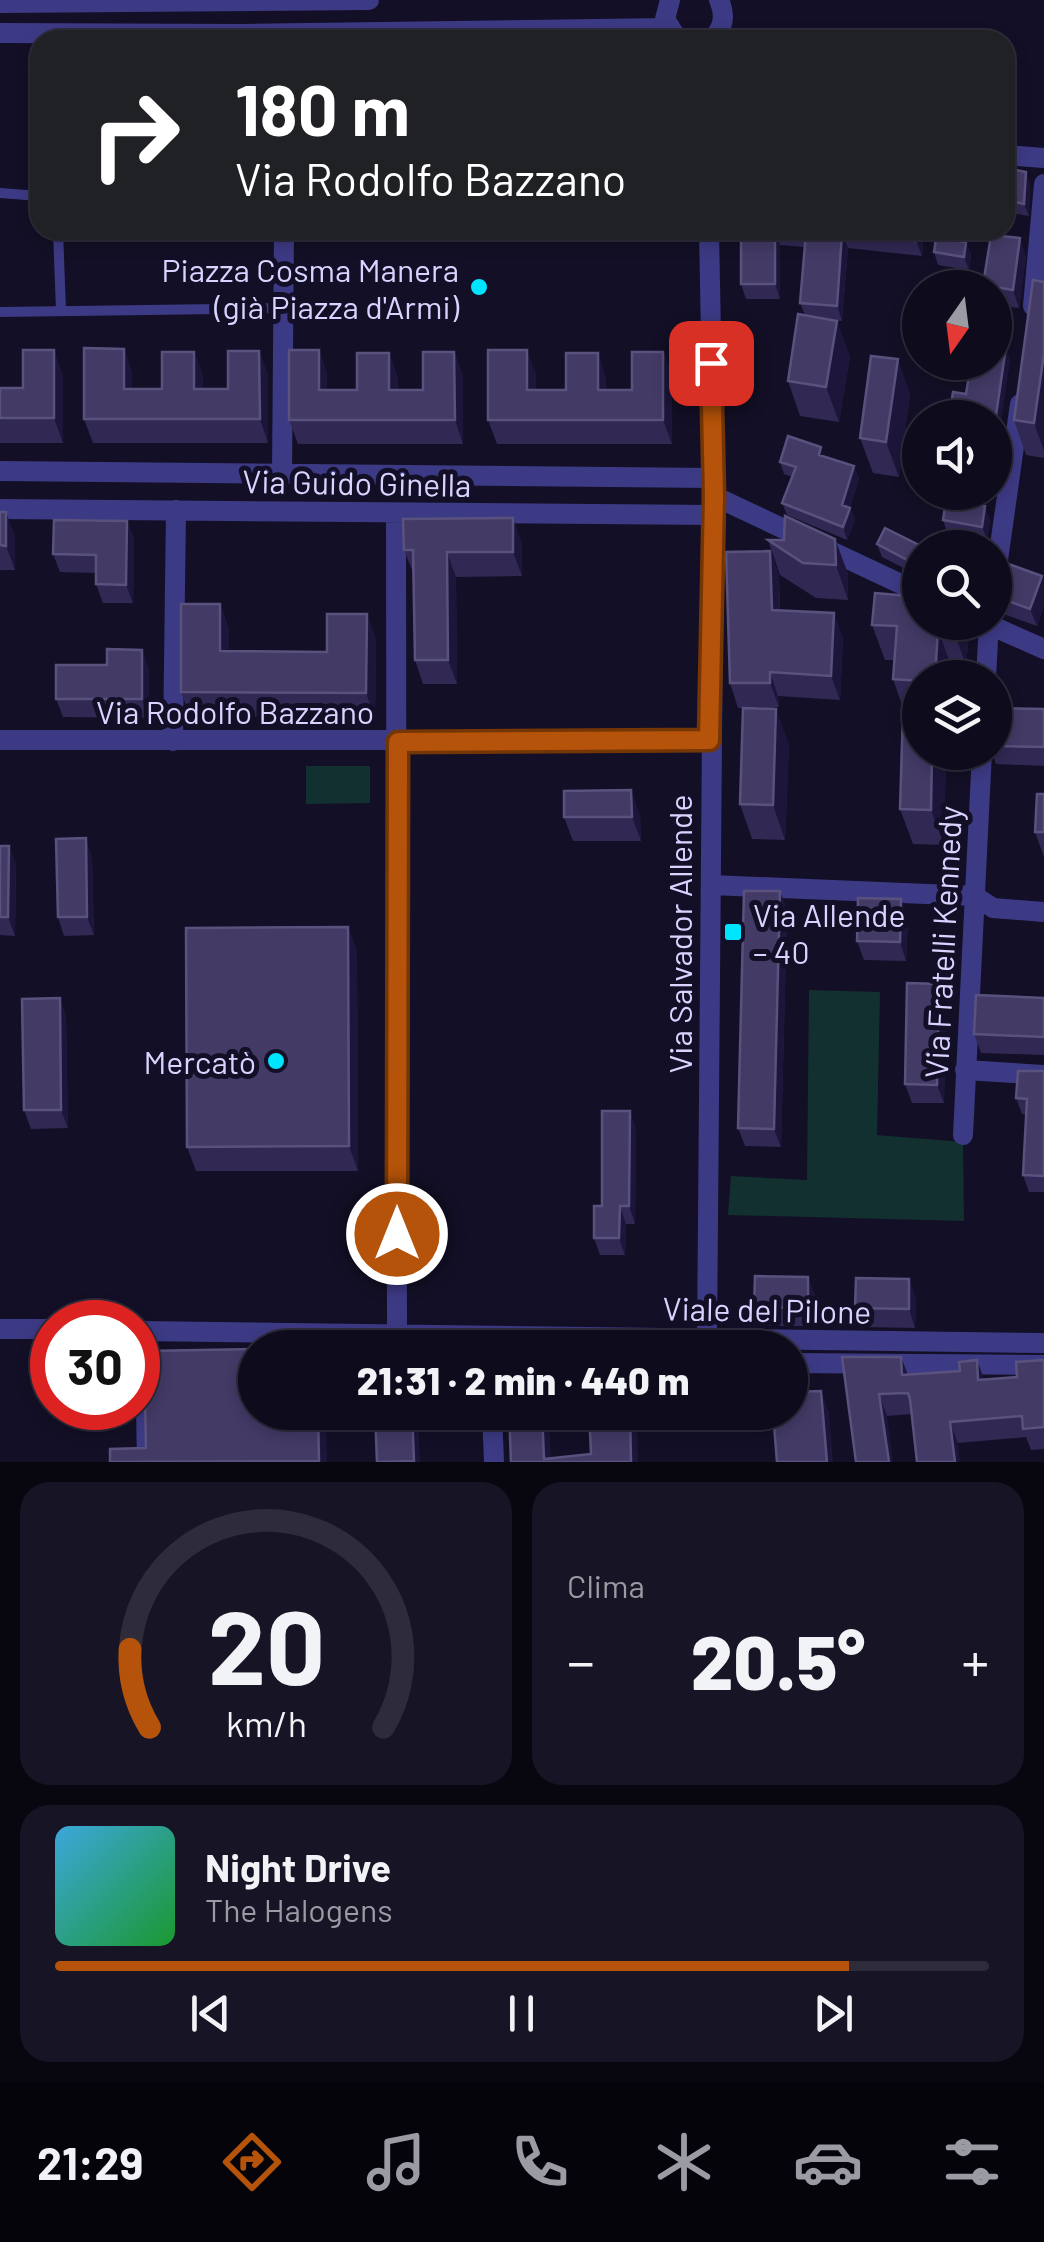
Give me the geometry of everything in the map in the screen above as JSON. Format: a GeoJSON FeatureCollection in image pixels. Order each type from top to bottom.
{"type":"FeatureCollection","features":[{"type":"Feature","properties":{"kind":"street"},"geometry":{"type":"LineString","coordinates":[[0,2],[369,0]]}},
{"type":"Feature","properties":{"kind":"street"},"geometry":{"type":"LineString","coordinates":[[670,0],[665,11],[672,30]]}},
{"type":"Feature","properties":{"kind":"street"},"geometry":{"type":"LineString","coordinates":[[716,30],[723,20],[719,0]]}},
{"type":"Feature","properties":{"kind":"street"},"geometry":{"type":"LineString","coordinates":[[161,1],[163,30]]}},
{"type":"Feature","properties":{"kind":"street"},"geometry":{"type":"LineString","coordinates":[[327,1],[328,30]]}},
{"type":"Feature","properties":{"kind":"street"},"geometry":{"type":"LineString","coordinates":[[0,33],[30,34]]}},
{"type":"Feature","properties":{"kind":"street"},"geometry":{"type":"LineString","coordinates":[[1015,156],[1044,158]]}},
{"type":"Feature","properties":{"kind":"street"},"geometry":{"type":"LineString","coordinates":[[1029,336],[1040,260],[1044,184]]}},
{"type":"Feature","properties":{"kind":"street","name":"Via Guido Ginella"},"geometry":{"type":"LineString","coordinates":[[282,474],[284,240]]}},
{"type":"Feature","properties":{"kind":"street","name":"Via Salvador Allende"},"geometry":{"type":"LineString","coordinates":[[707,1330],[713,496],[709,240]]}},
{"type":"Feature","properties":{"kind":"street"},"geometry":{"type":"LineString","coordinates":[[1002,530],[1022,392]]}},
{"type":"Feature","properties":{"kind":"street","name":"Via Guido Ginella"},"geometry":{"type":"LineString","coordinates":[[0,470],[282,474],[713,496]]}},
{"type":"Feature","properties":{"kind":"street"},"geometry":{"type":"LineString","coordinates":[[713,496],[902,585]]}},
{"type":"Feature","properties":{"kind":"street","name":"Via Guido Ginella"},"geometry":{"type":"LineString","coordinates":[[0,509],[396,513],[713,496]]}},
{"type":"Feature","properties":{"kind":"street"},"geometry":{"type":"LineString","coordinates":[[173,741],[176,510]]}},
{"type":"Feature","properties":{"kind":"street"},"geometry":{"type":"LineString","coordinates":[[396,513],[397,1330]]}},
{"type":"Feature","properties":{"kind":"street"},"geometry":{"type":"LineString","coordinates":[[1012,634],[1044,649]]}},
{"type":"Feature","properties":{"kind":"street","name":"Via Rodolfo Bazzano"},"geometry":{"type":"LineString","coordinates":[[0,740],[709,740]]}},
{"type":"Feature","properties":{"kind":"street","name":"Via Fratelli Kennedy"},"geometry":{"type":"LineString","coordinates":[[963,1135],[981,770]]}},
{"type":"Feature","properties":{"kind":"street"},"geometry":{"type":"LineString","coordinates":[[711,884],[975,896],[992,908],[1044,912]]}},
{"type":"Feature","properties":{"kind":"street"},"geometry":{"type":"LineString","coordinates":[[965,1070],[1044,1075]]}},
{"type":"Feature","properties":{"kind":"street"},"geometry":{"type":"LineString","coordinates":[[0,1329],[30,1330]]}},
{"type":"Feature","properties":{"kind":"street","name":"Viale del Pilone"},"geometry":{"type":"LineString","coordinates":[[160,1330],[238,1332]]}},
{"type":"Feature","properties":{"kind":"street","name":"Viale del Pilone"},"geometry":{"type":"LineString","coordinates":[[808,1339],[1044,1342]]}},
{"type":"Feature","properties":{"kind":"street","name":"Viale del Pilone"},"geometry":{"type":"LineString","coordinates":[[808,1363],[1044,1366]]}},
{"type":"Feature","properties":{"kind":"street"},"geometry":{"type":"LineString","coordinates":[[493,1430],[494,1462]]}},
{"type":"Feature","properties":{"kind":"lane"},"geometry":{"type":"LineString","coordinates":[[0,194],[30,196]]}},
{"type":"Feature","properties":{"kind":"lane"},"geometry":{"type":"LineString","coordinates":[[58,240],[61,311]]}},
{"type":"Feature","properties":{"kind":"lane"},"geometry":{"type":"LineString","coordinates":[[0,312],[283,308]]}},
{"type":"Feature","properties":{"kind":"lane"},"geometry":{"type":"LineString","coordinates":[[141,1430],[142,1462]]}},
{"type":"Feature","properties":{"kind":"green space"},"geometry":{"type":"Polygon","coordinates":[[[306,766],[370,766],[370,803],[306,804],[306,766]]]}},
{"type":"Feature","properties":{"kind":"green space"},"geometry":{"type":"Polygon","coordinates":[[[809,990],[880,992],[877,1135],[963,1142],[964,1221],[728,1215],[731,1176],[807,1180],[809,990]]]}},
{"type":"Feature","properties":{"kind":"building"},"geometry":{"type":"Polygon","coordinates":[[[1015,170],[1026,172],[1024,204],[1015,202],[1015,170]]]}},
{"type":"Feature","properties":{"kind":"building"},"geometry":{"type":"Polygon","coordinates":[[[1020,238],[1013,290],[1012,270],[985,270],[990,240],[1020,238]]]}},
{"type":"Feature","properties":{"kind":"building"},"geometry":{"type":"Polygon","coordinates":[[[741,240],[775,240],[775,284],[741,284],[741,240]]]}},
{"type":"Feature","properties":{"kind":"building"},"geometry":{"type":"Polygon","coordinates":[[[805,240],[842,240],[837,306],[800,303],[805,240]]]}},
{"type":"Feature","properties":{"kind":"building"},"geometry":{"type":"Polygon","coordinates":[[[936,240],[966,242],[964,257],[934,252],[936,240]]]}},
{"type":"Feature","properties":{"kind":"building"},"geometry":{"type":"Polygon","coordinates":[[[1033,280],[1044,282],[1044,354],[1034,423],[1014,420],[1033,280]]]}},
{"type":"Feature","properties":{"kind":"building"},"geometry":{"type":"Polygon","coordinates":[[[798,314],[837,321],[826,387],[788,381],[798,314]]]}},
{"type":"Feature","properties":{"kind":"building"},"geometry":{"type":"Polygon","coordinates":[[[84,348],[124,349],[124,389],[162,389],[162,352],[194,352],[194,389],[228,389],[228,351],[259,351],[260,419],[84,419],[84,348]]]}},
{"type":"Feature","properties":{"kind":"building"},"geometry":{"type":"Polygon","coordinates":[[[23,350],[54,350],[54,418],[0,418],[0,388],[23,388],[23,350]]]}},
{"type":"Feature","properties":{"kind":"building"},"geometry":{"type":"Polygon","coordinates":[[[289,350],[319,350],[319,390],[357,390],[357,353],[389,353],[389,390],[423,390],[423,352],[454,352],[455,420],[289,420],[289,350]]]}},
{"type":"Feature","properties":{"kind":"building"},"geometry":{"type":"Polygon","coordinates":[[[488,350],[527,350],[527,390],[566,390],[566,353],[598,353],[598,390],[632,390],[632,352],[663,352],[663,420],[488,420],[488,350]]]}},
{"type":"Feature","properties":{"kind":"building"},"geometry":{"type":"Polygon","coordinates":[[[871,356],[898,359],[886,442],[860,438],[871,356]]]}},
{"type":"Feature","properties":{"kind":"building"},"geometry":{"type":"Polygon","coordinates":[[[968,380],[1001,380],[998,400],[952,400],[953,392],[966,394],[968,380]]]}},
{"type":"Feature","properties":{"kind":"building"},"geometry":{"type":"Polygon","coordinates":[[[788,436],[821,447],[819,455],[854,466],[842,505],[850,508],[843,527],[782,503],[796,467],[780,462],[788,436]]]}},
{"type":"Feature","properties":{"kind":"building"},"geometry":{"type":"Polygon","coordinates":[[[944,510],[984,510],[982,527],[943,520],[944,510]]]}},
{"type":"Feature","properties":{"kind":"building"},"geometry":{"type":"Polygon","coordinates":[[[0,512],[6,512],[6,546],[0,545],[0,512]]]}},
{"type":"Feature","properties":{"kind":"building"},"geometry":{"type":"Polygon","coordinates":[[[785,516],[835,539],[836,565],[803,563],[768,540],[784,540],[785,516]]]}},
{"type":"Feature","properties":{"kind":"building"},"geometry":{"type":"Polygon","coordinates":[[[513,518],[513,552],[447,552],[448,660],[415,660],[413,550],[404,550],[403,519],[513,518]]]}},
{"type":"Feature","properties":{"kind":"building"},"geometry":{"type":"Polygon","coordinates":[[[54,520],[127,521],[126,585],[96,584],[96,555],[53,554],[54,520]]]}},
{"type":"Feature","properties":{"kind":"building"},"geometry":{"type":"Polygon","coordinates":[[[885,528],[902,536],[902,557],[877,544],[885,528]]]}},
{"type":"Feature","properties":{"kind":"building"},"geometry":{"type":"Polygon","coordinates":[[[770,551],[772,610],[834,613],[831,676],[770,672],[770,683],[730,683],[726,552],[770,551]]]}},
{"type":"Feature","properties":{"kind":"building"},"geometry":{"type":"Polygon","coordinates":[[[1012,565],[1042,576],[1030,609],[1012,602],[1012,565]]]}},
{"type":"Feature","properties":{"kind":"building"},"geometry":{"type":"Polygon","coordinates":[[[875,593],[902,595],[902,640],[937,640],[936,660],[902,660],[902,680],[893,679],[897,626],[872,625],[875,593]]]}},
{"type":"Feature","properties":{"kind":"building"},"geometry":{"type":"Polygon","coordinates":[[[181,604],[220,604],[220,651],[327,652],[327,614],[367,614],[366,693],[181,692],[181,604]]]}},
{"type":"Feature","properties":{"kind":"building"},"geometry":{"type":"Polygon","coordinates":[[[107,649],[142,650],[142,699],[56,699],[56,665],[107,665],[107,649]]]}},
{"type":"Feature","properties":{"kind":"building"},"geometry":{"type":"Polygon","coordinates":[[[743,708],[776,709],[773,805],[740,804],[743,708]]]}},
{"type":"Feature","properties":{"kind":"building"},"geometry":{"type":"Polygon","coordinates":[[[1012,708],[1044,709],[1044,747],[1012,746],[1012,708]]]}},
{"type":"Feature","properties":{"kind":"building"},"geometry":{"type":"Polygon","coordinates":[[[902,744],[902,770],[932,770],[931,810],[900,809],[902,744]]]}},
{"type":"Feature","properties":{"kind":"building"},"geometry":{"type":"Polygon","coordinates":[[[631,790],[632,817],[564,817],[564,791],[631,790]]]}},
{"type":"Feature","properties":{"kind":"building"},"geometry":{"type":"Polygon","coordinates":[[[1037,794],[1044,794],[1044,832],[1035,832],[1037,794]]]}},
{"type":"Feature","properties":{"kind":"building"},"geometry":{"type":"Polygon","coordinates":[[[86,838],[87,917],[58,917],[56,839],[86,838]]]}},
{"type":"Feature","properties":{"kind":"building"},"geometry":{"type":"Polygon","coordinates":[[[0,846],[9,846],[8,917],[0,917],[0,846]]]}},
{"type":"Feature","properties":{"kind":"building"},"geometry":{"type":"Polygon","coordinates":[[[744,891],[780,891],[774,1129],[738,1128],[744,891]]]}},
{"type":"Feature","properties":{"kind":"building"},"geometry":{"type":"Polygon","coordinates":[[[858,898],[901,899],[900,942],[857,941],[858,898]]]}},
{"type":"Feature","properties":{"kind":"building","name":"Mercatò"},"geometry":{"type":"Polygon","coordinates":[[[348,927],[349,1146],[187,1147],[186,928],[348,927]]]}},
{"type":"Feature","properties":{"kind":"building"},"geometry":{"type":"Polygon","coordinates":[[[907,983],[939,984],[937,1085],[905,1084],[907,983]]]}},
{"type":"Feature","properties":{"kind":"building"},"geometry":{"type":"Polygon","coordinates":[[[976,995],[1044,998],[1044,1037],[974,1034],[976,995]]]}},
{"type":"Feature","properties":{"kind":"building"},"geometry":{"type":"Polygon","coordinates":[[[60,998],[61,1110],[24,1110],[22,999],[60,998]]]}},
{"type":"Feature","properties":{"kind":"building"},"geometry":{"type":"Polygon","coordinates":[[[1018,1071],[1044,1071],[1044,1176],[1023,1175],[1027,1099],[1016,1098],[1018,1071]]]}},
{"type":"Feature","properties":{"kind":"building"},"geometry":{"type":"Polygon","coordinates":[[[602,1111],[630,1111],[629,1206],[620,1206],[619,1238],[594,1238],[594,1206],[602,1206],[602,1111]]]}},
{"type":"Feature","properties":{"kind":"building"},"geometry":{"type":"Polygon","coordinates":[[[755,1276],[808,1277],[808,1308],[754,1307],[755,1276]]]}},
{"type":"Feature","properties":{"kind":"building"},"geometry":{"type":"Polygon","coordinates":[[[856,1278],[909,1279],[909,1309],[855,1308],[856,1278]]]}},
{"type":"Feature","properties":{"kind":"building"},"geometry":{"type":"Polygon","coordinates":[[[238,1349],[238,1430],[318,1430],[319,1461],[110,1462],[110,1449],[146,1448],[146,1430],[160,1430],[160,1351],[238,1349]]]}},
{"type":"Feature","properties":{"kind":"building"},"geometry":{"type":"Polygon","coordinates":[[[842,1357],[901,1357],[902,1375],[960,1371],[959,1362],[977,1360],[978,1380],[1017,1377],[1016,1362],[1044,1360],[1044,1427],[1023,1429],[1022,1416],[950,1422],[955,1462],[917,1462],[908,1393],[879,1394],[889,1462],[856,1462],[842,1357]]]}},
{"type":"Feature","properties":{"kind":"building"},"geometry":{"type":"Polygon","coordinates":[[[808,1391],[821,1391],[827,1462],[777,1462],[774,1430],[808,1430],[808,1391]]]}},
{"type":"Feature","properties":{"kind":"building"},"geometry":{"type":"Polygon","coordinates":[[[376,1430],[413,1430],[414,1461],[377,1462],[376,1430]]]}},
{"type":"Feature","properties":{"kind":"building"},"geometry":{"type":"Polygon","coordinates":[[[510,1430],[543,1430],[544,1459],[591,1454],[590,1430],[630,1430],[631,1462],[511,1462],[510,1430]]]}},
{"type":"Feature","properties":{"kind":"place","name":"Piazza Cosma Manera (già Piazza d'Armi)"},"geometry":{"type":"Point","coordinates":[479,287]}},
{"type":"Feature","properties":{"kind":"place","name":"Via Allende – 40"},"geometry":{"type":"Point","coordinates":[733,932]}},
{"type":"Feature","properties":{"kind":"place","name":"Mercatò"},"geometry":{"type":"Point","coordinates":[276,1061]}},
{"type":"Feature","properties":{"kind":"route"},"geometry":{"type":"LineString","coordinates":[[397,1234],[398,742],[709,740],[714,496],[711,363]]}}]}
